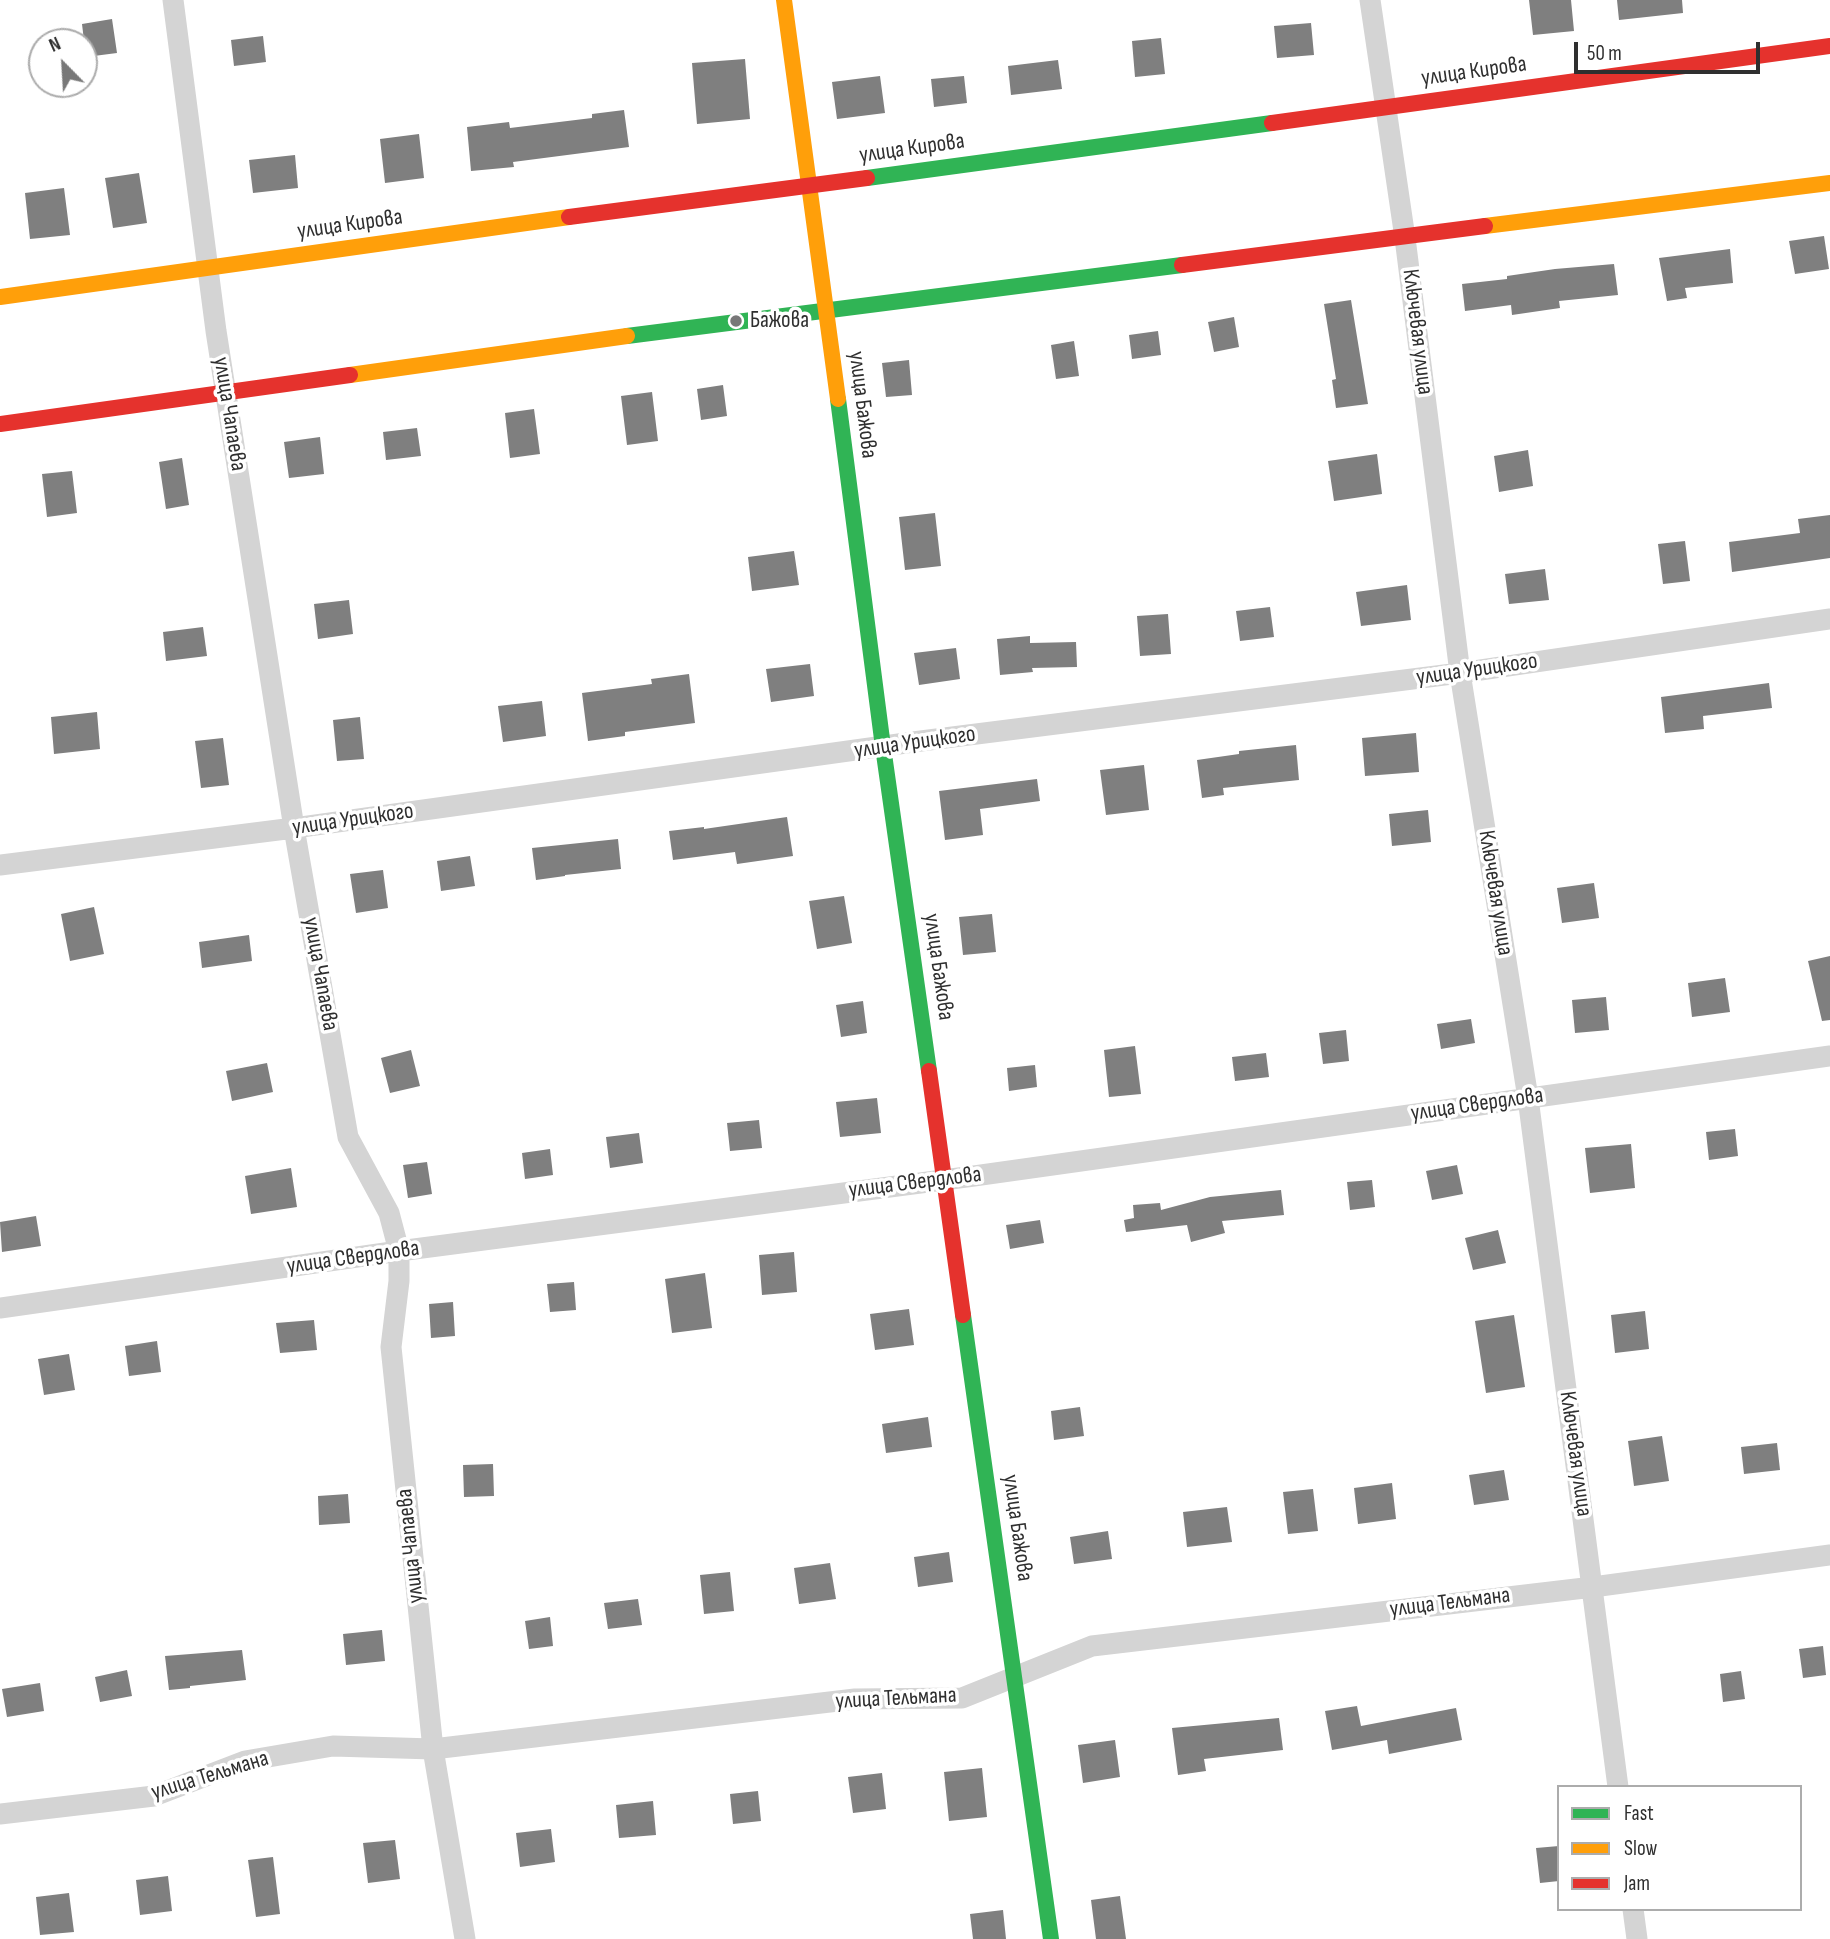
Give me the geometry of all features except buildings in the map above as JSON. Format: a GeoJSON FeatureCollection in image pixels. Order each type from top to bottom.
{"type":"FeatureCollection","features":[{"type":"Feature","properties":{"kind":"main road","name":"улица Бажова"},"geometry":{"type":"LineString","coordinates":[[783,0],[827,310],[883,747],[1051,1939]]}},
{"type":"Feature","properties":{"kind":"main road","name":"улица Кирова"},"geometry":{"type":"LineString","coordinates":[[0,297],[1830,46]]}},
{"type":"Feature","properties":{"kind":"main road"},"geometry":{"type":"LineString","coordinates":[[0,424],[736,321],[1830,183]]}},
{"type":"Feature","properties":{"kind":"street","name":"улица Чапаева"},"geometry":{"type":"LineString","coordinates":[[173,0],[226,393],[294,828],[348,1137],[389,1213],[399,1251],[391,1347],[433,1749],[465,1939]]}},
{"type":"Feature","properties":{"kind":"street","name":"Ключевая улица"},"geometry":{"type":"LineString","coordinates":[[1370,0],[1405,238],[1460,673],[1528,1098],[1618,1785]]}},
{"type":"Feature","properties":{"kind":"street","name":"улица Урицкого"},"geometry":{"type":"LineString","coordinates":[[0,865],[1460,673],[1830,619]]}},
{"type":"Feature","properties":{"kind":"street","name":"улица Свердлова"},"geometry":{"type":"LineString","coordinates":[[0,1308],[1830,1056]]}},
{"type":"Feature","properties":{"kind":"street","name":"улица Тельмана"},"geometry":{"type":"LineString","coordinates":[[0,1814],[154,1796],[245,1761],[333,1746],[433,1749],[855,1699],[962,1698],[1092,1646],[1593,1587],[1830,1555]]}},
{"type":"Feature","properties":{"kind":"street"},"geometry":{"type":"LineString","coordinates":[[1633,1911],[1637,1939]]}},
{"type":"Feature","properties":{"kind":"traffic: fast"},"geometry":{"type":"LineString","coordinates":[[867,178],[1272,123]]}},
{"type":"Feature","properties":{"kind":"traffic: fast"},"geometry":{"type":"LineString","coordinates":[[627,336],[1182,265]]}},
{"type":"Feature","properties":{"kind":"traffic: fast"},"geometry":{"type":"LineString","coordinates":[[838,399],[883,747],[929,1071]]}},
{"type":"Feature","properties":{"kind":"traffic: fast"},"geometry":{"type":"LineString","coordinates":[[963,1315],[1051,1939]]}},
{"type":"Feature","properties":{"kind":"traffic: slow"},"geometry":{"type":"LineString","coordinates":[[784,0],[838,399]]}},
{"type":"Feature","properties":{"kind":"traffic: slow"},"geometry":{"type":"LineString","coordinates":[[1485,226],[1830,183]]}},
{"type":"Feature","properties":{"kind":"traffic: slow"},"geometry":{"type":"LineString","coordinates":[[0,297],[569,217]]}},
{"type":"Feature","properties":{"kind":"traffic: slow"},"geometry":{"type":"LineString","coordinates":[[350,375],[627,336]]}},
{"type":"Feature","properties":{"kind":"traffic: jam"},"geometry":{"type":"LineString","coordinates":[[1272,123],[1830,46]]}},
{"type":"Feature","properties":{"kind":"traffic: jam"},"geometry":{"type":"LineString","coordinates":[[569,217],[867,178]]}},
{"type":"Feature","properties":{"kind":"traffic: jam"},"geometry":{"type":"LineString","coordinates":[[1182,265],[1485,226]]}},
{"type":"Feature","properties":{"kind":"traffic: jam"},"geometry":{"type":"LineString","coordinates":[[0,424],[350,375]]}},
{"type":"Feature","properties":{"kind":"traffic: jam"},"geometry":{"type":"LineString","coordinates":[[929,1071],[963,1315]]}},
{"type":"Feature","properties":{"kind":"place","name":"Бажова"},"geometry":{"type":"Point","coordinates":[736,321]}}]}
